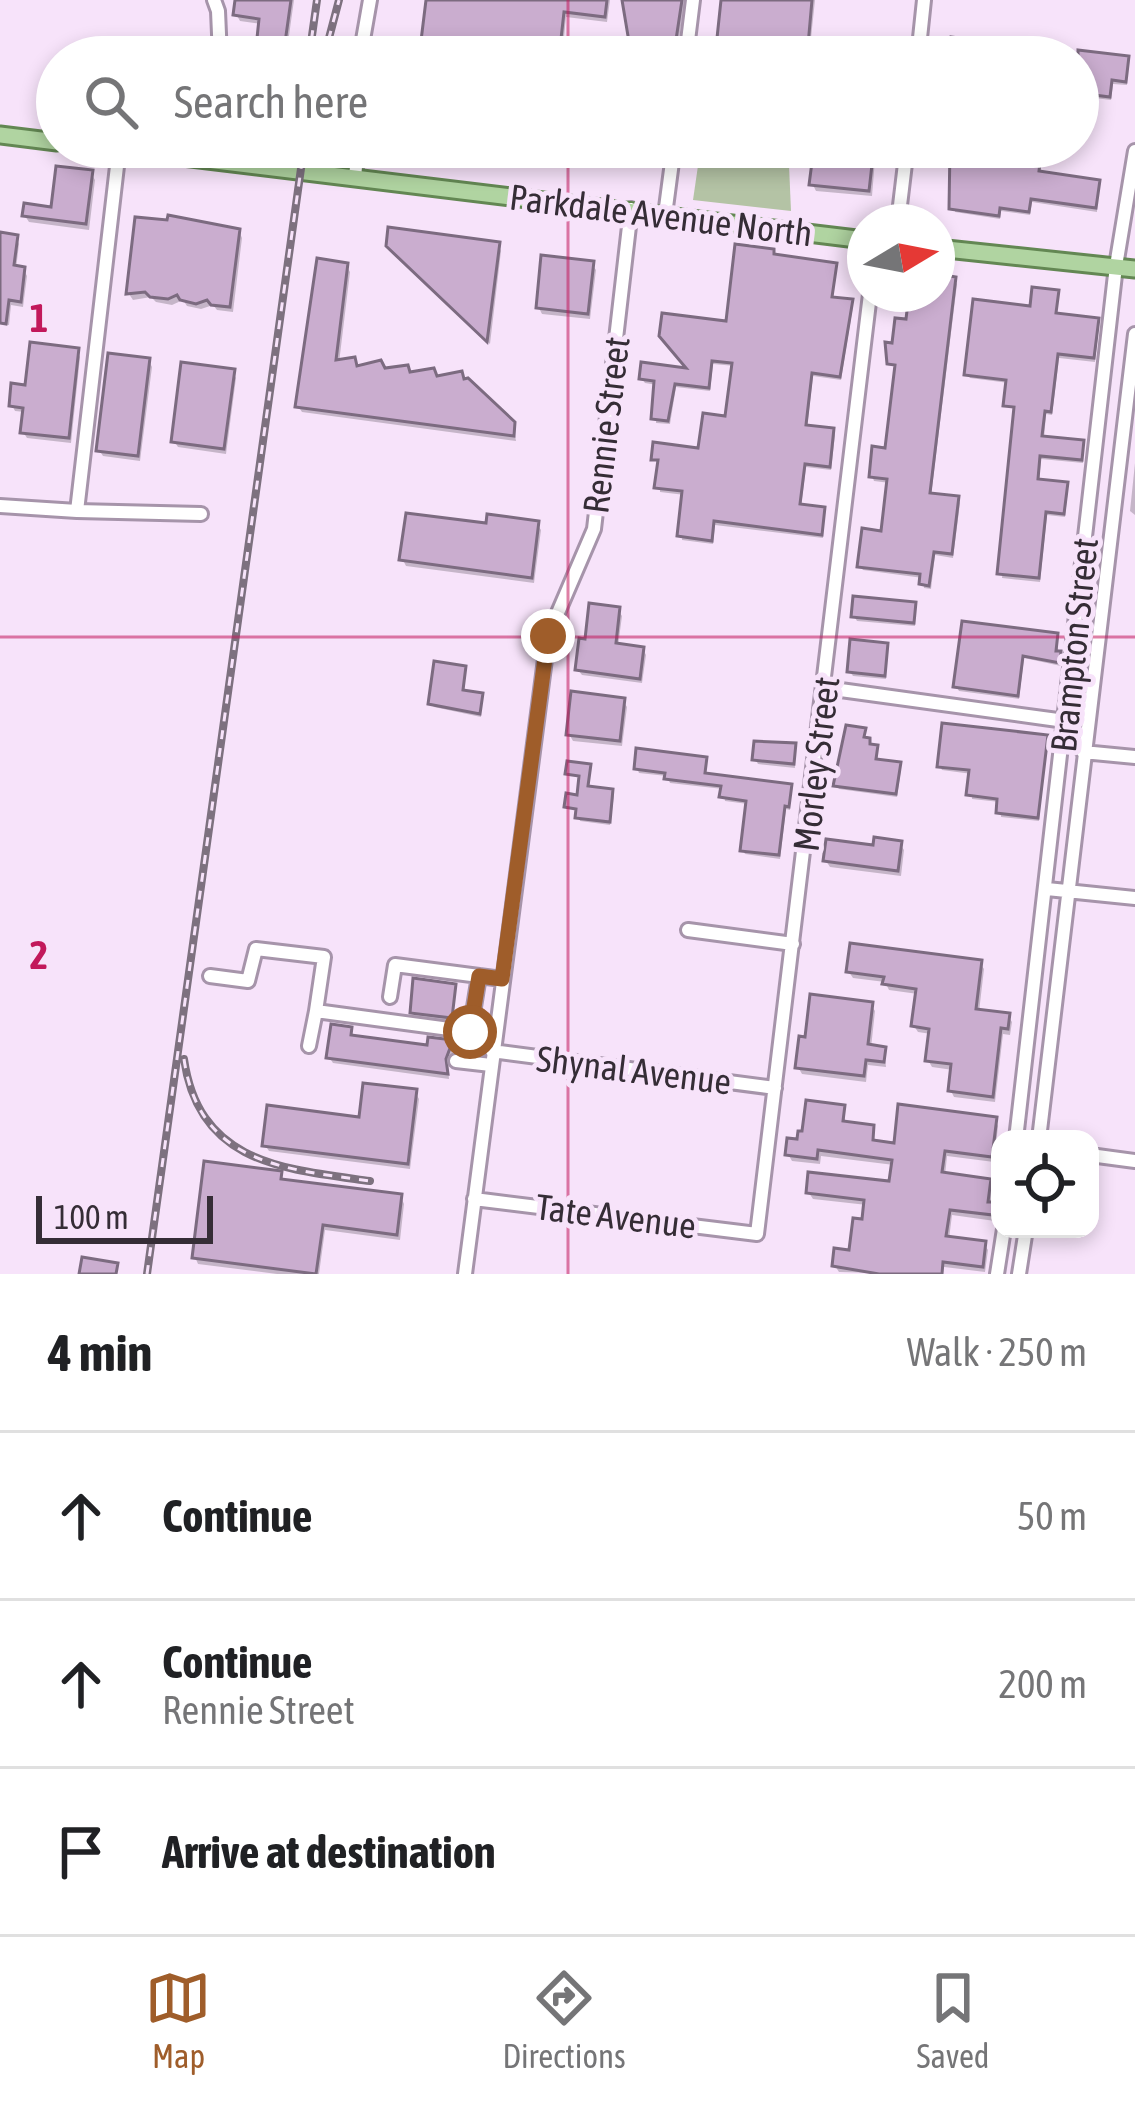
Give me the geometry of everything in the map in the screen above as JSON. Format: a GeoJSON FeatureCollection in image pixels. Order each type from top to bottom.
{"type":"FeatureCollection","features":[{"type":"Feature","properties":{"kind":"main road"},"geometry":{"type":"LineString","coordinates":[[0,135],[36,139]]}},
{"type":"Feature","properties":{"kind":"main road","name":"Parkdale Avenue North"},"geometry":{"type":"LineString","coordinates":[[296,168],[847,238]]}},
{"type":"Feature","properties":{"kind":"main road"},"geometry":{"type":"LineString","coordinates":[[955,250],[1135,269]]}},
{"type":"Feature","properties":{"kind":"street"},"geometry":{"type":"LineString","coordinates":[[214,0],[219,36]]}},
{"type":"Feature","properties":{"kind":"street"},"geometry":{"type":"LineString","coordinates":[[364,36],[370,0]]}},
{"type":"Feature","properties":{"kind":"street"},"geometry":{"type":"LineString","coordinates":[[689,36],[694,0]]}},
{"type":"Feature","properties":{"kind":"street"},"geometry":{"type":"LineString","coordinates":[[920,36],[924,0]]}},
{"type":"Feature","properties":{"kind":"street","name":"Brampton Street"},"geometry":{"type":"LineString","coordinates":[[1017,1130],[1116,266],[1135,151]]}},
{"type":"Feature","properties":{"kind":"street"},"geometry":{"type":"LineString","coordinates":[[77,511],[117,168]]}},
{"type":"Feature","properties":{"kind":"street"},"geometry":{"type":"LineString","coordinates":[[355,178],[356,168]]}},
{"type":"Feature","properties":{"kind":"street"},"geometry":{"type":"LineString","coordinates":[[665,215],[671,168]]}},
{"type":"Feature","properties":{"kind":"street"},"geometry":{"type":"LineString","coordinates":[[900,204],[904,168]]}},
{"type":"Feature","properties":{"kind":"street","name":"Rennie Street"},"geometry":{"type":"LineString","coordinates":[[465,1274],[548,636],[594,529],[632,209]]}},
{"type":"Feature","properties":{"kind":"street","name":"Morley Street"},"geometry":{"type":"LineString","coordinates":[[757,1234],[869,312]]}},
{"type":"Feature","properties":{"kind":"street","name":"Brampton Street"},"geometry":{"type":"LineString","coordinates":[[1040,1130],[1135,334]]}},
{"type":"Feature","properties":{"kind":"street"},"geometry":{"type":"LineString","coordinates":[[0,506],[201,514]]}},
{"type":"Feature","properties":{"kind":"street"},"geometry":{"type":"LineString","coordinates":[[826,688],[1065,721]]}},
{"type":"Feature","properties":{"kind":"street"},"geometry":{"type":"LineString","coordinates":[[1083,752],[1135,758]]}},
{"type":"Feature","properties":{"kind":"street"},"geometry":{"type":"LineString","coordinates":[[1048,889],[1135,898]]}},
{"type":"Feature","properties":{"kind":"street"},"geometry":{"type":"LineString","coordinates":[[688,930],[793,944]]}},
{"type":"Feature","properties":{"kind":"street"},"geometry":{"type":"LineString","coordinates":[[210,976],[248,981],[256,949],[324,957],[309,1046]]}},
{"type":"Feature","properties":{"kind":"street"},"geometry":{"type":"LineString","coordinates":[[390,997],[395,965],[502,979]]}},
{"type":"Feature","properties":{"kind":"street"},"geometry":{"type":"LineString","coordinates":[[470,1032],[479,976]]}},
{"type":"Feature","properties":{"kind":"street"},"geometry":{"type":"LineString","coordinates":[[316,1011],[494,1035]]}},
{"type":"Feature","properties":{"kind":"street","name":"Shynal Avenue"},"geometry":{"type":"LineString","coordinates":[[456,1061],[492,1058],[775,1088]]}},
{"type":"Feature","properties":{"kind":"street"},"geometry":{"type":"LineString","coordinates":[[1099,1157],[1135,1161]]}},
{"type":"Feature","properties":{"kind":"street","name":"Tate Avenue"},"geometry":{"type":"LineString","coordinates":[[474,1198],[757,1234]]}},
{"type":"Feature","properties":{"kind":"street"},"geometry":{"type":"LineString","coordinates":[[997,1274],[1003,1238]]}},
{"type":"Feature","properties":{"kind":"street"},"geometry":{"type":"LineString","coordinates":[[1019,1274],[1025,1238]]}},
{"type":"Feature","properties":{"kind":"green space"},"geometry":{"type":"Polygon","coordinates":[[[698,168],[789,168],[791,211],[693,200],[698,168]]]}},
{"type":"Feature","properties":{"kind":"building"},"geometry":{"type":"Polygon","coordinates":[[[235,0],[291,0],[286,36],[257,36],[259,19],[233,15],[235,0]]]}},
{"type":"Feature","properties":{"kind":"building"},"geometry":{"type":"Polygon","coordinates":[[[426,0],[607,0],[605,17],[564,12],[561,36],[422,36],[426,0]]]}},
{"type":"Feature","properties":{"kind":"building"},"geometry":{"type":"Polygon","coordinates":[[[622,0],[682,0],[677,36],[628,36],[622,0]]]}},
{"type":"Feature","properties":{"kind":"building"},"geometry":{"type":"Polygon","coordinates":[[[721,0],[812,0],[809,36],[717,36],[721,0]]]}},
{"type":"Feature","properties":{"kind":"building"},"geometry":{"type":"Polygon","coordinates":[[[1099,52],[1129,56],[1126,82],[1112,80],[1110,97],[1099,96],[1099,52]]]}},
{"type":"Feature","properties":{"kind":"building"},"geometry":{"type":"Polygon","coordinates":[[[56,168],[93,170],[86,224],[22,216],[24,203],[51,207],[56,168]]]}},
{"type":"Feature","properties":{"kind":"building"},"geometry":{"type":"Polygon","coordinates":[[[811,168],[872,168],[869,191],[809,185],[811,168]]]}},
{"type":"Feature","properties":{"kind":"building"},"geometry":{"type":"Polygon","coordinates":[[[950,168],[1039,168],[1100,180],[1096,208],[1031,199],[1029,212],[1000,208],[999,216],[955,210],[955,204],[949,204],[950,168]]]}},
{"type":"Feature","properties":{"kind":"building"},"geometry":{"type":"Polygon","coordinates":[[[168,215],[240,229],[230,307],[211,305],[207,300],[196,304],[177,295],[168,299],[145,292],[126,294],[135,217],[167,220],[168,215]]]}},
{"type":"Feature","properties":{"kind":"building"},"geometry":{"type":"Polygon","coordinates":[[[388,227],[500,242],[487,342],[386,246],[388,227]]]}},
{"type":"Feature","properties":{"kind":"building"},"geometry":{"type":"Polygon","coordinates":[[[0,232],[18,235],[14,265],[25,267],[21,302],[9,300],[6,324],[0,323],[0,232]]]}},
{"type":"Feature","properties":{"kind":"building"},"geometry":{"type":"Polygon","coordinates":[[[735,244],[837,263],[832,297],[847,298],[847,312],[851,312],[840,377],[812,373],[806,425],[834,428],[830,467],[805,464],[800,504],[825,507],[822,535],[714,521],[712,541],[677,536],[682,491],[654,488],[658,460],[651,460],[653,442],[698,448],[703,413],[725,416],[732,363],[712,361],[709,388],[675,384],[668,421],[651,419],[654,381],[639,379],[641,362],[686,368],[659,336],[662,313],[726,321],[735,244]]]}},
{"type":"Feature","properties":{"kind":"building"},"geometry":{"type":"Polygon","coordinates":[[[541,255],[594,261],[588,314],[536,308],[541,255]]]}},
{"type":"Feature","properties":{"kind":"building"},"geometry":{"type":"Polygon","coordinates":[[[317,258],[348,263],[336,360],[355,357],[357,366],[381,360],[385,368],[408,365],[410,372],[434,368],[437,376],[462,371],[464,379],[515,422],[514,436],[295,407],[317,258]]]}},
{"type":"Feature","properties":{"kind":"building"},"geometry":{"type":"Polygon","coordinates":[[[1032,287],[1059,290],[1056,313],[1099,318],[1094,358],[1058,354],[1051,412],[1045,411],[1042,436],[1084,440],[1082,460],[1040,456],[1038,479],[1068,482],[1064,514],[1046,512],[1039,578],[997,574],[1014,407],[1003,406],[1006,380],[964,375],[973,299],[1030,306],[1032,287]]]}},
{"type":"Feature","properties":{"kind":"building"},"geometry":{"type":"Polygon","coordinates":[[[907,312],[952,312],[930,493],[959,496],[952,554],[934,552],[929,586],[919,584],[920,574],[857,567],[862,528],[881,531],[887,479],[869,477],[872,446],[885,448],[895,365],[887,364],[885,342],[892,343],[895,318],[906,319],[907,312]]]}},
{"type":"Feature","properties":{"kind":"building"},"geometry":{"type":"Polygon","coordinates":[[[30,342],[79,348],[69,438],[20,433],[23,408],[9,406],[11,383],[25,385],[30,342]]]}},
{"type":"Feature","properties":{"kind":"building"},"geometry":{"type":"Polygon","coordinates":[[[108,353],[150,358],[138,456],[96,451],[108,353]]]}},
{"type":"Feature","properties":{"kind":"building"},"geometry":{"type":"Polygon","coordinates":[[[181,362],[235,369],[224,449],[171,442],[181,362]]]}},
{"type":"Feature","properties":{"kind":"building"},"geometry":{"type":"Polygon","coordinates":[[[406,513],[486,523],[487,514],[539,521],[532,578],[399,560],[406,513]]]}},
{"type":"Feature","properties":{"kind":"building"},"geometry":{"type":"Polygon","coordinates":[[[853,596],[916,602],[914,623],[851,617],[853,596]]]}},
{"type":"Feature","properties":{"kind":"building"},"geometry":{"type":"Polygon","coordinates":[[[589,603],[620,607],[616,643],[644,647],[640,679],[575,670],[589,603]]]}},
{"type":"Feature","properties":{"kind":"building"},"geometry":{"type":"Polygon","coordinates":[[[962,621],[1058,633],[1060,663],[1023,656],[1018,696],[953,687],[962,621]]]}},
{"type":"Feature","properties":{"kind":"building"},"geometry":{"type":"Polygon","coordinates":[[[850,639],[888,643],[885,676],[847,672],[850,639]]]}},
{"type":"Feature","properties":{"kind":"building"},"geometry":{"type":"Polygon","coordinates":[[[434,661],[466,666],[463,690],[483,693],[480,714],[428,704],[434,661]]]}},
{"type":"Feature","properties":{"kind":"building"},"geometry":{"type":"Polygon","coordinates":[[[571,691],[625,698],[620,741],[566,735],[571,691]]]}},
{"type":"Feature","properties":{"kind":"building"},"geometry":{"type":"Polygon","coordinates":[[[942,723],[1048,735],[1038,818],[996,813],[997,799],[966,795],[969,770],[937,767],[942,723]]]}},
{"type":"Feature","properties":{"kind":"building"},"geometry":{"type":"Polygon","coordinates":[[[846,725],[866,728],[864,737],[878,745],[876,759],[901,762],[896,794],[833,786],[846,725]]]}},
{"type":"Feature","properties":{"kind":"building"},"geometry":{"type":"Polygon","coordinates":[[[754,741],[796,743],[794,764],[752,760],[754,741]]]}},
{"type":"Feature","properties":{"kind":"building"},"geometry":{"type":"Polygon","coordinates":[[[636,748],[707,757],[705,773],[792,784],[779,855],[740,851],[746,801],[719,797],[721,786],[664,779],[665,773],[634,769],[636,748]]]}},
{"type":"Feature","properties":{"kind":"building"},"geometry":{"type":"Polygon","coordinates":[[[567,761],[591,764],[588,786],[613,789],[610,822],[575,818],[576,809],[564,807],[566,793],[577,795],[579,776],[565,774],[567,761]]]}},
{"type":"Feature","properties":{"kind":"building"},"geometry":{"type":"Polygon","coordinates":[[[874,837],[902,841],[898,871],[823,861],[826,839],[873,845],[874,837]]]}},
{"type":"Feature","properties":{"kind":"building"},"geometry":{"type":"Polygon","coordinates":[[[850,943],[982,960],[976,1009],[1010,1013],[1008,1029],[1001,1028],[993,1097],[948,1091],[951,1064],[925,1061],[929,1029],[911,1026],[916,989],[882,984],[884,977],[846,972],[850,943]]]}},
{"type":"Feature","properties":{"kind":"building"},"geometry":{"type":"Polygon","coordinates":[[[413,978],[456,984],[452,1018],[410,1013],[413,978]]]}},
{"type":"Feature","properties":{"kind":"building"},"geometry":{"type":"Polygon","coordinates":[[[810,994],[873,1002],[868,1044],[886,1047],[884,1062],[866,1060],[864,1076],[795,1068],[799,1036],[805,1037],[810,994]]]}},
{"type":"Feature","properties":{"kind":"building"},"geometry":{"type":"Polygon","coordinates":[[[331,1024],[352,1027],[351,1035],[427,1045],[428,1037],[453,1040],[446,1059],[448,1074],[326,1058],[331,1024]]]}},
{"type":"Feature","properties":{"kind":"building"},"geometry":{"type":"Polygon","coordinates":[[[363,1083],[417,1089],[408,1164],[262,1146],[267,1105],[359,1117],[363,1083]]]}},
{"type":"Feature","properties":{"kind":"building"},"geometry":{"type":"Polygon","coordinates":[[[806,1100],[845,1105],[843,1121],[874,1125],[873,1140],[894,1143],[898,1104],[997,1117],[995,1130],[991,1130],[991,1157],[945,1151],[942,1172],[991,1179],[991,1215],[950,1210],[946,1236],[986,1241],[983,1267],[943,1262],[942,1274],[879,1274],[832,1266],[834,1248],[849,1250],[853,1218],[862,1219],[864,1200],[806,1193],[808,1172],[889,1181],[892,1160],[818,1150],[817,1159],[785,1155],[787,1138],[797,1139],[806,1100]]]}},
{"type":"Feature","properties":{"kind":"building"},"geometry":{"type":"Polygon","coordinates":[[[204,1161],[282,1171],[281,1179],[402,1194],[397,1235],[323,1225],[316,1274],[192,1258],[204,1161]]]}},
{"type":"Feature","properties":{"kind":"building"},"geometry":{"type":"Polygon","coordinates":[[[82,1257],[118,1263],[116,1274],[79,1274],[82,1257]]]}},
{"type":"Feature","properties":{"kind":"railway"},"geometry":{"type":"LineString","coordinates":[[312,36],[317,0]]}},
{"type":"Feature","properties":{"kind":"railway"},"geometry":{"type":"LineString","coordinates":[[330,36],[339,0]]}},
{"type":"Feature","properties":{"kind":"railway"},"geometry":{"type":"LineString","coordinates":[[147,1274],[301,168]]}},
{"type":"Feature","properties":{"kind":"railway"},"geometry":{"type":"LineString","coordinates":[[184,1059],[193,1094],[207,1121],[227,1141],[277,1165],[370,1181]]}},
{"type":"Feature","properties":{"kind":"route"},"geometry":{"type":"LineString","coordinates":[[470,1032],[479,976],[502,979],[548,636]]}}]}
